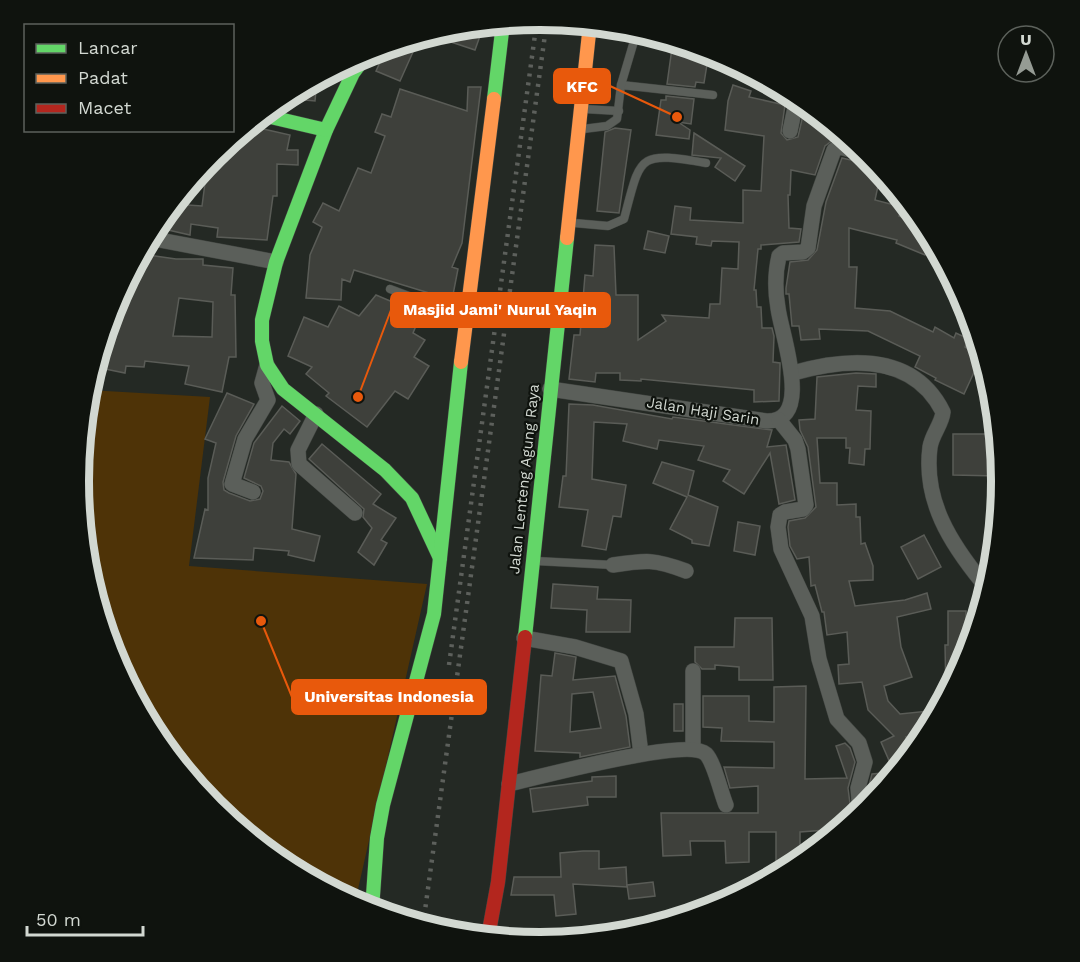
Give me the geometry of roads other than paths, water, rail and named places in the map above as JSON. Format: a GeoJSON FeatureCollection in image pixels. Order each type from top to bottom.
{"type":"FeatureCollection","features":[{"type":"Feature","properties":{"kind":"main road"},"geometry":{"type":"LineString","coordinates":[[373,900],[379,827],[427,648],[440,558],[466,318],[502,32]]}},
{"type":"Feature","properties":{"kind":"main road","name":"Jalan Lenteng Agung Raya"},"geometry":{"type":"LineString","coordinates":[[489,929],[498,882],[509,784],[589,33]]}},
{"type":"Feature","properties":{"kind":"main road"},"geometry":{"type":"LineString","coordinates":[[355,70],[326,130],[276,262],[262,320],[267,365],[283,389],[402,486],[421,514],[440,558]]}},
{"type":"Feature","properties":{"kind":"main road"},"geometry":{"type":"LineString","coordinates":[[273,117],[326,130]]}},
{"type":"Feature","properties":{"kind":"street"},"geometry":{"type":"LineString","coordinates":[[790,131],[795,109]]}},
{"type":"Feature","properties":{"kind":"street","name":"Jalan Haji Sarin"},"geometry":{"type":"LineString","coordinates":[[550,388],[766,421],[779,420],[786,414],[791,404],[793,373],[778,309],[776,284],[779,256],[783,253],[802,252],[808,248],[814,206],[834,150],[844,148]]}},
{"type":"Feature","properties":{"kind":"street"},"geometry":{"type":"LineString","coordinates":[[159,240],[276,262]]}},
{"type":"Feature","properties":{"kind":"street"},"geometry":{"type":"LineString","coordinates":[[793,373],[827,364],[877,363],[900,372],[925,389],[943,412],[933,436],[930,454],[933,489],[939,515],[952,543],[980,579]]}},
{"type":"Feature","properties":{"kind":"street"},"geometry":{"type":"LineString","coordinates":[[253,492],[234,487],[232,484],[245,439],[268,400],[262,383],[267,365]]}},
{"type":"Feature","properties":{"kind":"street"},"geometry":{"type":"LineString","coordinates":[[316,414],[298,450],[299,464],[355,513]]}},
{"type":"Feature","properties":{"kind":"street"},"geometry":{"type":"LineString","coordinates":[[779,420],[795,440],[798,448],[806,505],[803,509],[780,515],[778,527],[781,549],[812,616],[819,659],[837,719],[863,752],[865,762],[858,788],[859,800]]}},
{"type":"Feature","properties":{"kind":"street"},"geometry":{"type":"LineString","coordinates":[[613,565],[651,560],[686,571]]}},
{"type":"Feature","properties":{"kind":"street"},"geometry":{"type":"LineString","coordinates":[[524,638],[575,647],[621,661],[636,714],[641,754]]}},
{"type":"Feature","properties":{"kind":"street"},"geometry":{"type":"LineString","coordinates":[[693,671],[693,749]]}},
{"type":"Feature","properties":{"kind":"street"},"geometry":{"type":"LineString","coordinates":[[509,784],[641,754],[693,749],[704,752],[710,759],[726,805]]}},
{"type":"Feature","properties":{"kind":"lane"},"geometry":{"type":"LineString","coordinates":[[579,129],[607,126],[617,119],[621,85],[634,40]]}},
{"type":"Feature","properties":{"kind":"lane"},"geometry":{"type":"LineString","coordinates":[[621,85],[713,95]]}},
{"type":"Feature","properties":{"kind":"lane"},"geometry":{"type":"LineString","coordinates":[[581,109],[619,111]]}},
{"type":"Feature","properties":{"kind":"lane"},"geometry":{"type":"LineString","coordinates":[[570,223],[608,226],[624,219],[637,169],[645,161],[670,157],[706,163]]}},
{"type":"Feature","properties":{"kind":"lane"},"geometry":{"type":"LineString","coordinates":[[390,289],[466,318]]}},
{"type":"Feature","properties":{"kind":"lane"},"geometry":{"type":"LineString","coordinates":[[532,561],[613,565]]}},
{"type":"Feature","properties":{"kind":"railway"},"geometry":{"type":"LineString","coordinates":[[449,665],[536,30]]}},
{"type":"Feature","properties":{"kind":"railway"},"geometry":{"type":"LineString","coordinates":[[424,917],[546,30]]}},
{"type":"Feature","properties":{"kind":"place","name":"KFC"},"geometry":{"type":"Point","coordinates":[677,117]}},
{"type":"Feature","properties":{"kind":"place","name":"Masjid Jami' Nurul Yaqin"},"geometry":{"type":"Point","coordinates":[358,397]}},
{"type":"Feature","properties":{"kind":"place","name":"Universitas Indonesia"},"geometry":{"type":"Point","coordinates":[261,621]}}]}
